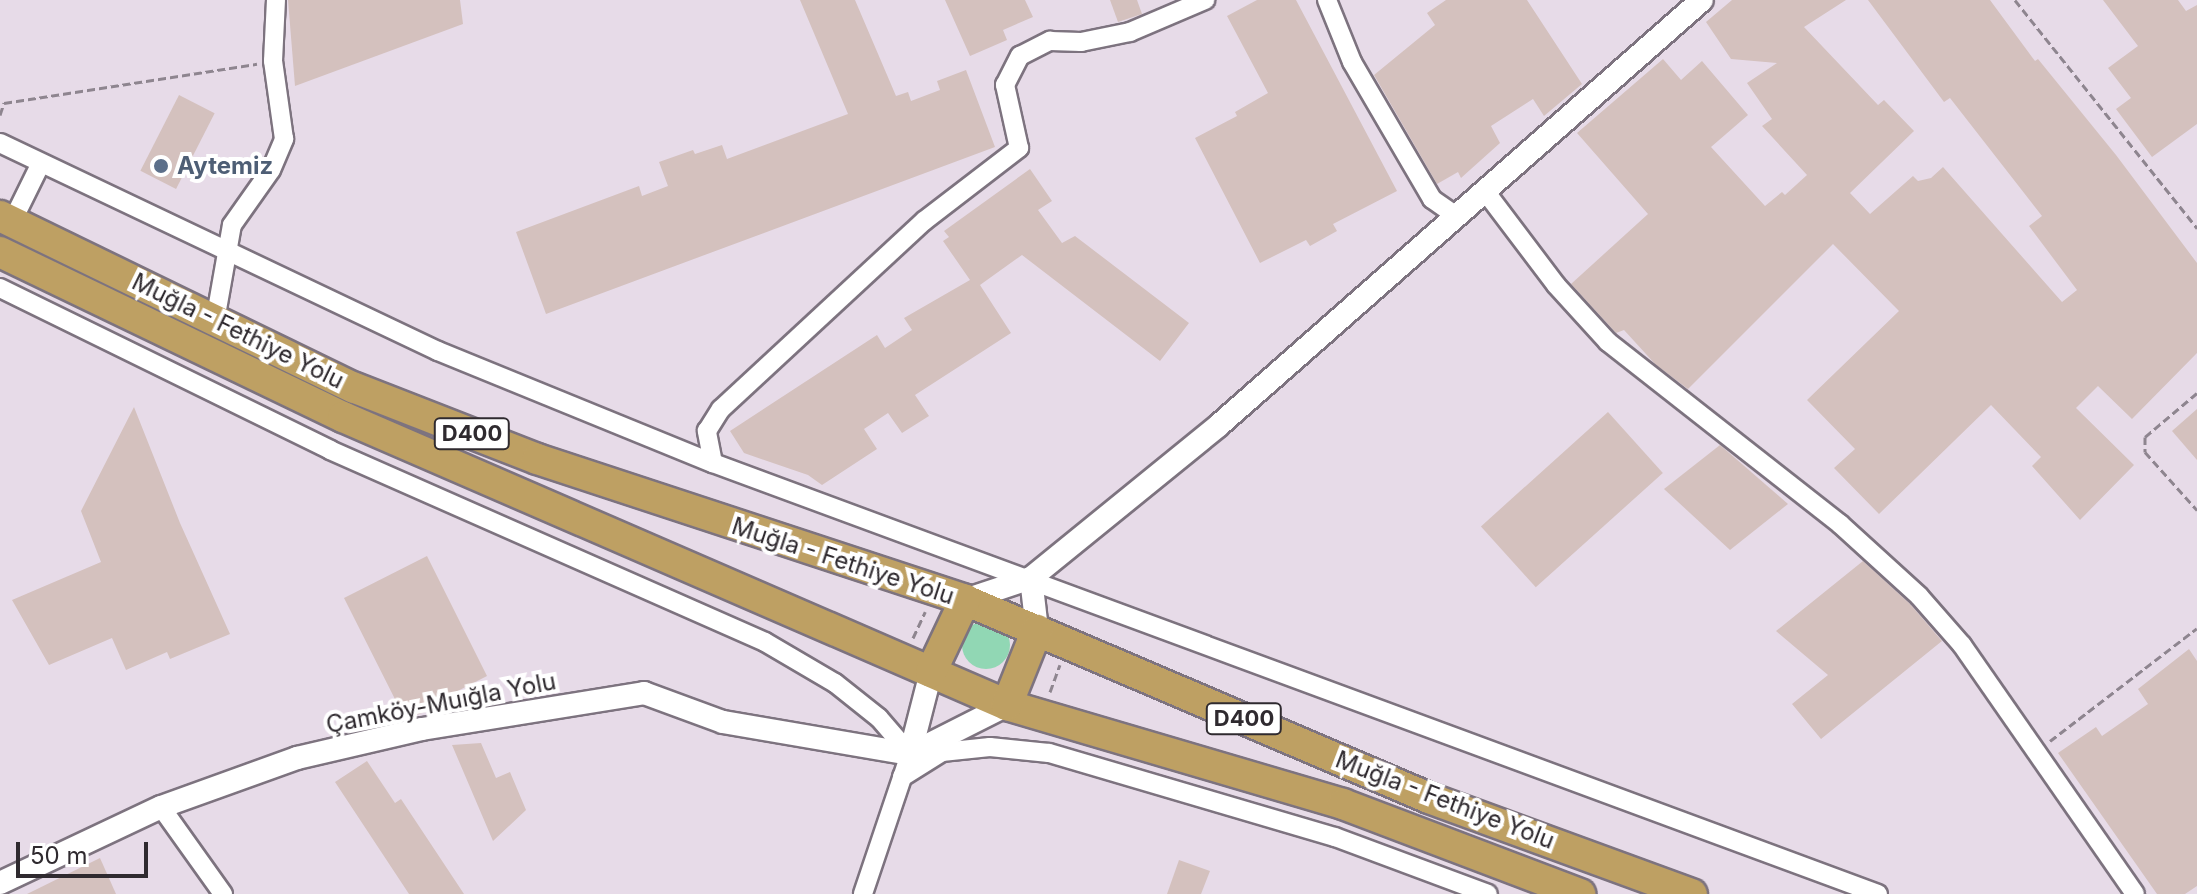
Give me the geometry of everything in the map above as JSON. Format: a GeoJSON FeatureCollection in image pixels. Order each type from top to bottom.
{"type":"FeatureCollection","features":[{"type":"Feature","properties":{"kind":"highway","name":"Muğla - Fethiye Yolu"},"geometry":{"type":"LineString","coordinates":[[6,219],[355,388],[537,459],[965,600],[1429,798],[1692,894]]}},
{"type":"Feature","properties":{"kind":"highway","name":"Muğla - Fethiye Yolu"},"geometry":{"type":"LineString","coordinates":[[0,252],[343,417],[1007,705],[1343,804],[1580,894]]}},
{"type":"Feature","properties":{"kind":"highway"},"geometry":{"type":"LineString","coordinates":[[931,672],[965,600]]}},
{"type":"Feature","properties":{"kind":"highway"},"geometry":{"type":"LineString","coordinates":[[1007,705],[1037,630]]}},
{"type":"Feature","properties":{"kind":"street"},"geometry":{"type":"LineString","coordinates":[[215,321],[232,225],[271,170],[284,139],[273,61],[276,0]]}},
{"type":"Feature","properties":{"kind":"street"},"geometry":{"type":"LineString","coordinates":[[713,463],[707,431],[721,409],[924,221],[1019,148],[1005,85],[1020,56],[1050,41],[1081,42],[1130,32],[1205,0]]}},
{"type":"Feature","properties":{"kind":"street"},"geometry":{"type":"LineString","coordinates":[[1327,0],[1352,62],[1432,199],[1456,216]]}},
{"type":"Feature","properties":{"kind":"street"},"geometry":{"type":"LineString","coordinates":[[965,600],[1031,578],[1219,425],[1702,0]]}},
{"type":"Feature","properties":{"kind":"street"},"geometry":{"type":"LineString","coordinates":[[0,143],[225,253],[438,351],[713,463],[1031,578],[1878,894]]}},
{"type":"Feature","properties":{"kind":"street"},"geometry":{"type":"LineString","coordinates":[[6,219],[40,165]]}},
{"type":"Feature","properties":{"kind":"street"},"geometry":{"type":"LineString","coordinates":[[1485,191],[1556,285],[1608,342],[1840,524],[1919,596],[1962,645],[2135,894]]}},
{"type":"Feature","properties":{"kind":"street"},"geometry":{"type":"LineString","coordinates":[[0,288],[330,450],[765,642],[835,683],[879,718],[910,754]]}},
{"type":"Feature","properties":{"kind":"street"},"geometry":{"type":"LineString","coordinates":[[1031,578],[1037,630]]}},
{"type":"Feature","properties":{"kind":"street"},"geometry":{"type":"LineString","coordinates":[[863,894],[910,754],[931,672]]}},
{"type":"Feature","properties":{"kind":"street","name":"Çamköy-Muığla Yolu"},"geometry":{"type":"LineString","coordinates":[[0,883],[161,807],[297,758],[422,729],[644,693],[723,722],[910,754]]}},
{"type":"Feature","properties":{"kind":"street"},"geometry":{"type":"LineString","coordinates":[[910,754],[1007,705]]}},
{"type":"Feature","properties":{"kind":"street"},"geometry":{"type":"LineString","coordinates":[[902,777],[942,752],[990,747],[1049,753],[1335,837],[1488,894]]}},
{"type":"Feature","properties":{"kind":"street"},"geometry":{"type":"LineString","coordinates":[[161,807],[223,894]]}},
{"type":"Feature","properties":{"kind":"path"},"geometry":{"type":"LineString","coordinates":[[2015,0],[2197,228]]}},
{"type":"Feature","properties":{"kind":"path"},"geometry":{"type":"LineString","coordinates":[[0,115],[4,103],[273,61]]}},
{"type":"Feature","properties":{"kind":"path"},"geometry":{"type":"LineString","coordinates":[[2197,393],[2145,437],[2145,452],[2197,510]]}},
{"type":"Feature","properties":{"kind":"path"},"geometry":{"type":"LineString","coordinates":[[903,660],[935,590]]}},
{"type":"Feature","properties":{"kind":"path"},"geometry":{"type":"LineString","coordinates":[[2037,750],[2197,628]]}},
{"type":"Feature","properties":{"kind":"path"},"geometry":{"type":"LineString","coordinates":[[1041,715],[1068,643]]}},
{"type":"Feature","properties":{"kind":"green space"},"geometry":{"type":"Polygon","coordinates":[[[986,621],[1003,628],[1010,645],[1003,662],[986,669],[969,662],[962,645],[969,628],[986,621]]]}},
{"type":"Feature","properties":{"kind":"building"},"geometry":{"type":"Polygon","coordinates":[[[288,0],[460,0],[463,24],[295,86],[288,0]]]}},
{"type":"Feature","properties":{"kind":"building"},"geometry":{"type":"Polygon","coordinates":[[[800,0],[855,0],[896,96],[908,92],[911,101],[940,90],[937,81],[966,70],[995,147],[546,314],[516,232],[639,186],[642,196],[668,186],[659,162],[693,150],[695,154],[722,145],[727,159],[848,114],[800,0]]]}},
{"type":"Feature","properties":{"kind":"building"},"geometry":{"type":"Polygon","coordinates":[[[945,0],[1025,0],[1033,17],[1003,30],[1007,40],[970,56],[945,0]]]}},
{"type":"Feature","properties":{"kind":"building"},"geometry":{"type":"Polygon","coordinates":[[[1110,0],[1137,0],[1142,14],[1118,22],[1110,0]]]}},
{"type":"Feature","properties":{"kind":"building"},"geometry":{"type":"Polygon","coordinates":[[[1257,0],[1296,0],[1397,191],[1333,224],[1337,231],[1310,246],[1306,240],[1260,263],[1195,138],[1237,116],[1235,112],[1268,93],[1227,16],[1257,0]]]}},
{"type":"Feature","properties":{"kind":"building"},"geometry":{"type":"Polygon","coordinates":[[[1446,0],[1527,0],[1582,84],[1544,116],[1533,99],[1491,126],[1500,143],[1461,178],[1458,172],[1437,184],[1374,75],[1435,25],[1427,13],[1446,0]]]}},
{"type":"Feature","properties":{"kind":"building"},"geometry":{"type":"Polygon","coordinates":[[[1732,0],[1846,0],[1804,27],[1878,105],[1884,100],[1914,131],[1850,193],[1870,214],[1913,176],[1918,181],[1931,178],[1943,167],[2062,302],[2077,290],[2029,226],[2042,216],[1950,98],[1944,102],[1868,0],[1990,0],[2035,61],[2038,59],[2116,155],[2197,263],[2197,353],[2132,419],[2098,386],[2076,408],[2134,465],[2080,520],[2032,466],[2041,457],[1991,405],[1879,514],[1834,468],[1855,449],[1807,400],[1899,311],[1833,244],[1688,389],[1656,365],[1624,330],[1616,333],[1571,284],[1648,214],[1577,133],[1663,59],[1681,80],[1702,61],[1748,115],[1711,147],[1765,206],[1782,192],[1785,195],[1807,175],[1762,126],[1772,119],[1747,83],[1777,63],[1731,59],[1706,22],[1732,0]]]}},
{"type":"Feature","properties":{"kind":"building"},"geometry":{"type":"Polygon","coordinates":[[[2103,0],[2178,0],[2186,11],[2197,5],[2197,124],[2152,157],[2116,109],[2131,98],[2108,68],[2138,46],[2103,0]]]}},
{"type":"Feature","properties":{"kind":"building"},"geometry":{"type":"Polygon","coordinates":[[[179,95],[215,113],[176,189],[140,171],[179,95]]]}},
{"type":"Feature","properties":{"kind":"building"},"geometry":{"type":"Polygon","coordinates":[[[1030,169],[1052,201],[1038,210],[1062,243],[1075,236],[1189,323],[1160,361],[1022,255],[980,285],[1011,333],[915,395],[929,416],[902,433],[888,413],[864,429],[877,449],[822,485],[808,475],[744,453],[730,431],[877,335],[885,348],[912,330],[904,318],[970,280],[943,241],[949,237],[944,231],[1030,169]]]}},
{"type":"Feature","properties":{"kind":"building"},"geometry":{"type":"Polygon","coordinates":[[[134,407],[180,523],[230,634],[170,659],[167,652],[126,670],[112,638],[49,665],[12,600],[101,562],[81,511],[134,407]]]}},
{"type":"Feature","properties":{"kind":"building"},"geometry":{"type":"Polygon","coordinates":[[[2197,409],[2197,460],[2172,431],[2197,409]]]}},
{"type":"Feature","properties":{"kind":"building"},"geometry":{"type":"Polygon","coordinates":[[[1608,412],[1663,473],[1536,587],[1481,526],[1608,412]]]}},
{"type":"Feature","properties":{"kind":"building"},"geometry":{"type":"Polygon","coordinates":[[[1720,445],[1788,504],[1730,550],[1664,489],[1720,445]]]}},
{"type":"Feature","properties":{"kind":"building"},"geometry":{"type":"Polygon","coordinates":[[[427,556],[487,676],[442,699],[445,705],[405,719],[344,598],[427,556]]]}},
{"type":"Feature","properties":{"kind":"building"},"geometry":{"type":"Polygon","coordinates":[[[1863,561],[1910,604],[1942,641],[1821,739],[1792,704],[1828,675],[1776,631],[1863,561]]]}},
{"type":"Feature","properties":{"kind":"building"},"geometry":{"type":"Polygon","coordinates":[[[2189,649],[2197,661],[2197,886],[2185,894],[2157,894],[2058,753],[2096,727],[2102,736],[2148,704],[2138,689],[2189,649]]]}},
{"type":"Feature","properties":{"kind":"building"},"geometry":{"type":"Polygon","coordinates":[[[481,743],[496,778],[510,772],[526,810],[493,841],[452,745],[481,743]]]}},
{"type":"Feature","properties":{"kind":"building"},"geometry":{"type":"Polygon","coordinates":[[[367,761],[395,803],[401,799],[464,894],[409,894],[335,782],[367,761]]]}},
{"type":"Feature","properties":{"kind":"building"},"geometry":{"type":"Polygon","coordinates":[[[100,858],[116,894],[27,894],[100,858]]]}},
{"type":"Feature","properties":{"kind":"building"},"geometry":{"type":"Polygon","coordinates":[[[1179,860],[1210,871],[1201,894],[1167,894],[1179,860]]]}},
{"type":"Feature","properties":{"kind":"place","name":"Aytemiz"},"geometry":{"type":"Point","coordinates":[161,166]}}]}
